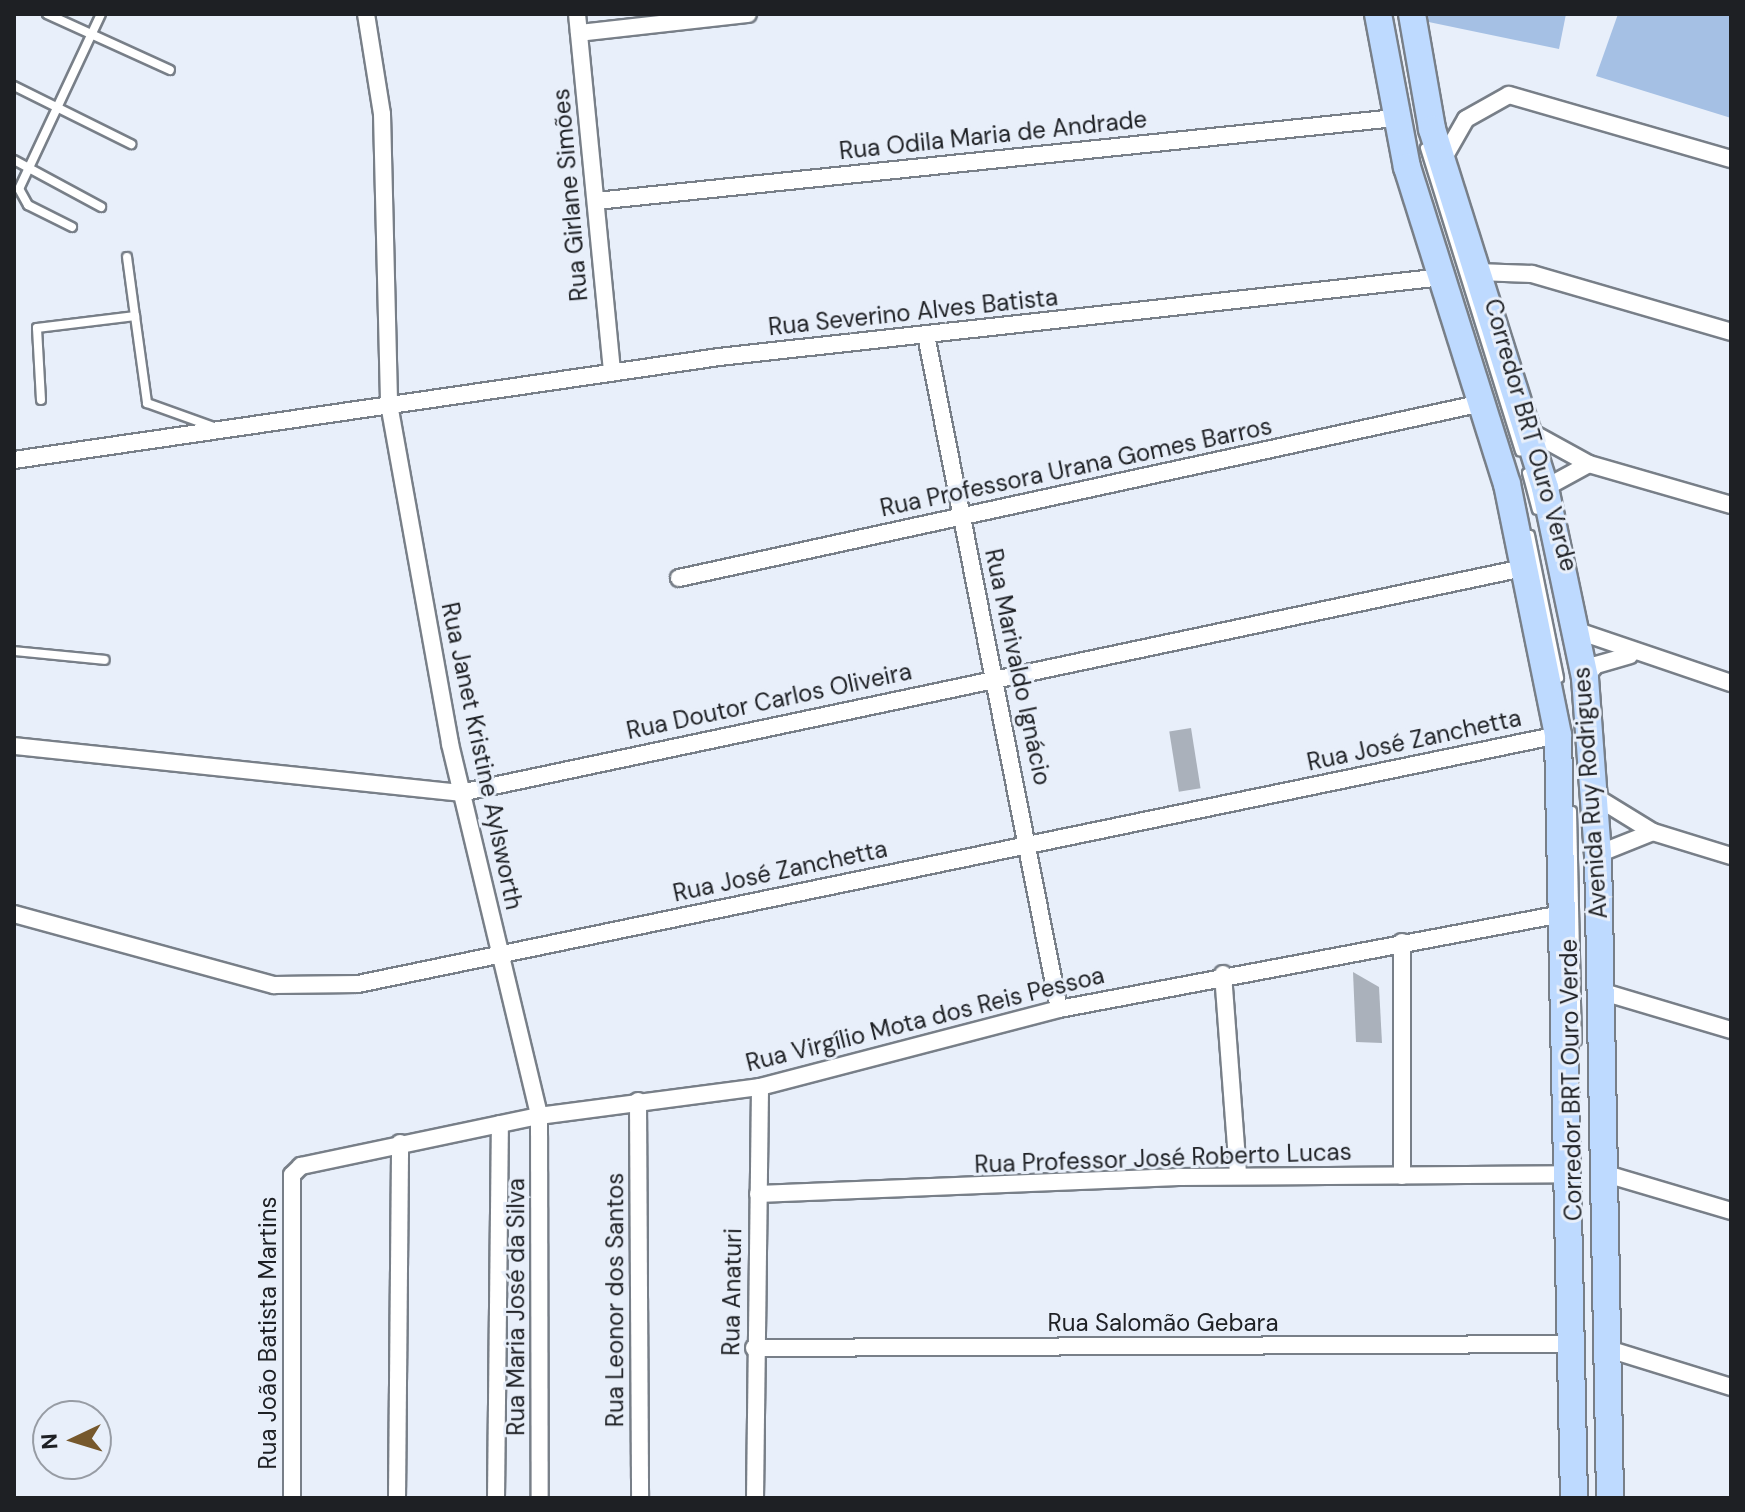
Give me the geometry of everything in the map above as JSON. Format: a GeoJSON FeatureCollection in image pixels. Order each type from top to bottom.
{"type":"FeatureCollection","features":[{"type":"Feature","properties":{"kind":"main road","name":"Avenida Ruy Rodrigues"},"geometry":{"type":"LineString","coordinates":[[1378,14],[1395,118],[1459,275],[1529,431],[1545,488],[1585,678],[1598,854],[1583,909],[1569,1174],[1574,1498]]}},
{"type":"Feature","properties":{"kind":"main road","name":"Avenida Ruy Rodrigues"},"geometry":{"type":"LineString","coordinates":[[1412,14],[1442,161],[1482,403],[1528,567],[1558,735],[1583,909],[1600,991],[1610,1498]]}},
{"type":"Feature","properties":{"kind":"street","name":"Rua Janet Kristine Aylsworth"},"geometry":{"type":"LineString","coordinates":[[366,14],[382,114],[389,404],[460,793],[539,1116]]}},
{"type":"Feature","properties":{"kind":"street","name":"Rua Girlane Simões"},"geometry":{"type":"LineString","coordinates":[[577,14],[612,372]]}},
{"type":"Feature","properties":{"kind":"street"},"geometry":{"type":"LineString","coordinates":[[579,33],[748,14]]}},
{"type":"Feature","properties":{"kind":"street"},"geometry":{"type":"LineString","coordinates":[[1442,161],[1466,119],[1509,95],[1731,159]]}},
{"type":"Feature","properties":{"kind":"street","name":"Rua Odila Maria de Andrade"},"geometry":{"type":"LineString","coordinates":[[596,201],[1395,118]]}},
{"type":"Feature","properties":{"kind":"street","name":"Rua Severino Alves Batista"},"geometry":{"type":"LineString","coordinates":[[14,460],[612,372],[1459,275],[1532,274],[1731,332]]}},
{"type":"Feature","properties":{"kind":"street","name":"Rua Marivaldo Ignácio"},"geometry":{"type":"LineString","coordinates":[[926,335],[961,517],[1026,817],[1024,845],[1059,1009]]}},
{"type":"Feature","properties":{"kind":"street","name":"Rua Professora Urana Gomes Barros"},"geometry":{"type":"LineString","coordinates":[[679,578],[1482,403]]}},
{"type":"Feature","properties":{"kind":"street"},"geometry":{"type":"LineString","coordinates":[[1529,431],[1589,464],[1731,505]]}},
{"type":"Feature","properties":{"kind":"street"},"geometry":{"type":"LineString","coordinates":[[1545,488],[1589,464]]}},
{"type":"Feature","properties":{"kind":"street","name":"Rua Doutor Carlos Oliveira"},"geometry":{"type":"LineString","coordinates":[[14,746],[460,793],[997,675],[1528,567]]}},
{"type":"Feature","properties":{"kind":"street"},"geometry":{"type":"LineString","coordinates":[[1575,630],[1631,655],[1731,683]]}},
{"type":"Feature","properties":{"kind":"street"},"geometry":{"type":"LineString","coordinates":[[1585,678],[1596,665],[1631,655]]}},
{"type":"Feature","properties":{"kind":"street","name":"Rua José Zanchetta"},"geometry":{"type":"LineString","coordinates":[[14,914],[274,985],[358,984],[1558,735]]}},
{"type":"Feature","properties":{"kind":"street"},"geometry":{"type":"LineString","coordinates":[[1596,797],[1653,832],[1731,856]]}},
{"type":"Feature","properties":{"kind":"street"},"geometry":{"type":"LineString","coordinates":[[1598,854],[1653,832]]}},
{"type":"Feature","properties":{"kind":"street","name":"Rua Virgílio Mota dos Reis Pessoa"},"geometry":{"type":"LineString","coordinates":[[295,1169],[400,1143],[539,1116],[760,1087],[1059,1009],[1223,974],[1583,909]]}},
{"type":"Feature","properties":{"kind":"street"},"geometry":{"type":"LineString","coordinates":[[1402,942],[1402,1176]]}},
{"type":"Feature","properties":{"kind":"street"},"geometry":{"type":"LineString","coordinates":[[1223,974],[1238,1175]]}},
{"type":"Feature","properties":{"kind":"street"},"geometry":{"type":"LineString","coordinates":[[1600,991],[1731,1030]]}},
{"type":"Feature","properties":{"kind":"street","name":"Rua Anaturi"},"geometry":{"type":"LineString","coordinates":[[755,1498],[754,1348],[760,1087]]}},
{"type":"Feature","properties":{"kind":"street","name":"Rua Leonor dos Santos"},"geometry":{"type":"LineString","coordinates":[[638,1101],[640,1498]]}},
{"type":"Feature","properties":{"kind":"street","name":"Rua Maria José da Silva"},"geometry":{"type":"LineString","coordinates":[[539,1116],[540,1498]]}},
{"type":"Feature","properties":{"kind":"street"},"geometry":{"type":"LineString","coordinates":[[496,1498],[500,1124]]}},
{"type":"Feature","properties":{"kind":"street"},"geometry":{"type":"LineString","coordinates":[[397,1498],[400,1143]]}},
{"type":"Feature","properties":{"kind":"street","name":"Rua João Batista Martins"},"geometry":{"type":"LineString","coordinates":[[292,1498],[295,1169]]}},
{"type":"Feature","properties":{"kind":"street"},"geometry":{"type":"LineString","coordinates":[[1603,1173],[1731,1211]]}},
{"type":"Feature","properties":{"kind":"street","name":"Rua Professor José Roberto Lucas"},"geometry":{"type":"LineString","coordinates":[[758,1194],[1238,1175],[1569,1174]]}},
{"type":"Feature","properties":{"kind":"street","name":"Rua Salomão Gebara"},"geometry":{"type":"LineString","coordinates":[[754,1348],[1572,1344]]}},
{"type":"Feature","properties":{"kind":"street"},"geometry":{"type":"LineString","coordinates":[[1605,1348],[1731,1387]]}},
{"type":"Feature","properties":{"kind":"lane"},"geometry":{"type":"LineString","coordinates":[[47,14],[170,70]]}},
{"type":"Feature","properties":{"kind":"lane"},"geometry":{"type":"LineString","coordinates":[[72,227],[22,198],[29,168],[101,14]]}},
{"type":"Feature","properties":{"kind":"lane","name":"Corredor BRT Ouro Verde"},"geometry":{"type":"LineString","coordinates":[[1388,14],[1416,165],[1459,275],[1551,566],[1581,733],[1583,1498]]}},
{"type":"Feature","properties":{"kind":"lane","name":"Corredor BRT Ouro Verde"},"geometry":{"type":"LineString","coordinates":[[1401,14],[1430,172],[1517,484],[1557,660],[1583,909],[1598,1498]]}},
{"type":"Feature","properties":{"kind":"lane"},"geometry":{"type":"LineString","coordinates":[[14,86],[131,144]]}},
{"type":"Feature","properties":{"kind":"lane"},"geometry":{"type":"LineString","coordinates":[[14,160],[101,207]]}},
{"type":"Feature","properties":{"kind":"lane"},"geometry":{"type":"LineString","coordinates":[[127,257],[147,403],[219,428]]}},
{"type":"Feature","properties":{"kind":"lane"},"geometry":{"type":"LineString","coordinates":[[41,400],[37,328],[135,316]]}},
{"type":"Feature","properties":{"kind":"lane"},"geometry":{"type":"LineString","coordinates":[[14,651],[105,660]]}},
{"type":"Feature","properties":{"kind":"shaded area"},"geometry":{"type":"Polygon","coordinates":[[[1420,14],[1566,14],[1559,49],[1419,20],[1420,14]]]}},
{"type":"Feature","properties":{"kind":"shaded area"},"geometry":{"type":"Polygon","coordinates":[[[1618,14],[1731,14],[1731,118],[1596,76],[1618,14]]]}},
{"type":"Feature","properties":{"kind":"building"},"geometry":{"type":"Polygon","coordinates":[[[1191,728],[1201,788],[1179,792],[1169,731],[1191,728]]]}},
{"type":"Feature","properties":{"kind":"building"},"geometry":{"type":"Polygon","coordinates":[[[1353,972],[1379,987],[1382,1043],[1356,1042],[1353,972]]]}}]}
